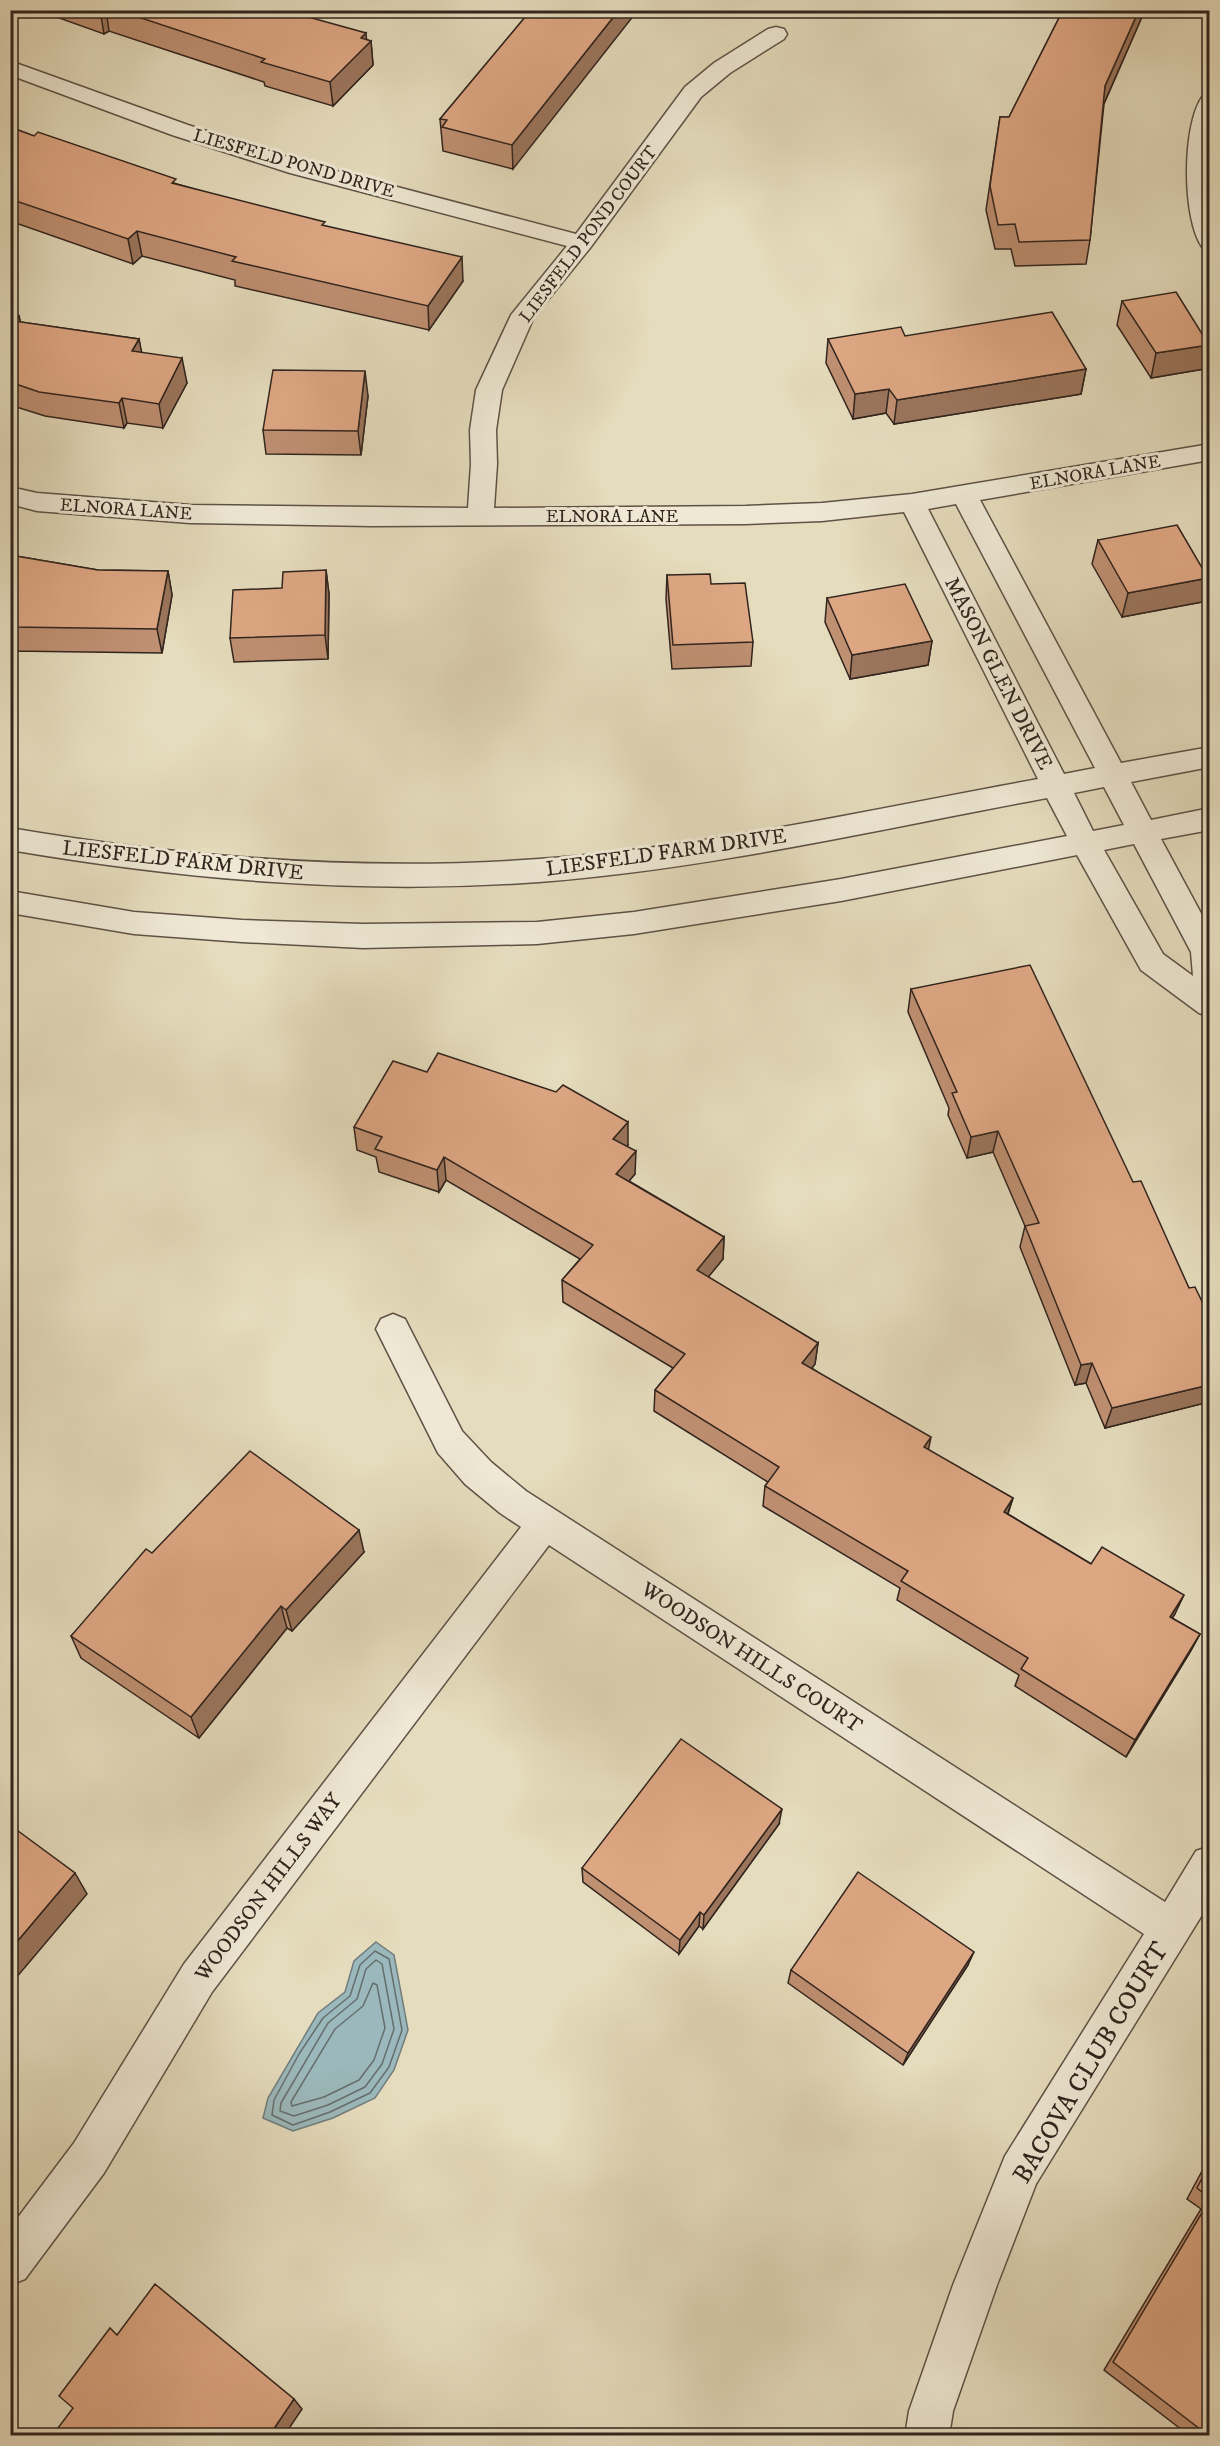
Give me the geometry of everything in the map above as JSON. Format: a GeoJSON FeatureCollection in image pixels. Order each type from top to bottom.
{"type":"FeatureCollection","features":[{"type":"Feature","properties":{"kind":"street","name":"LIESFELD POND COURT"},"geometry":{"type":"LineString","coordinates":[[480,517],[484,464],[483,430],[489,390],[523,315],[582,243],[693,92],[722,68],[776,34]]}},
{"type":"Feature","properties":{"kind":"street","name":"LIESFELD POND DRIVE"},"geometry":{"type":"LineString","coordinates":[[10,67],[180,130],[298,168],[582,243]]}},
{"type":"Feature","properties":{"kind":"street"},"geometry":{"type":"LineString","coordinates":[[1209,102],[1205,114],[1198,163],[1202,220],[1209,242]]}},
{"type":"Feature","properties":{"kind":"street","name":"ELNORA LANE"},"geometry":{"type":"LineString","coordinates":[[10,495],[37,502],[190,514],[480,517],[746,515],[822,512],[912,503],[1209,452]]}},
{"type":"Feature","properties":{"kind":"street"},"geometry":{"type":"LineString","coordinates":[[964,494],[1206,952],[1209,997]]}},
{"type":"Feature","properties":{"kind":"street","name":"MASON GLEN DRIVE"},"geometry":{"type":"LineString","coordinates":[[912,503],[1085,843]]}},
{"type":"Feature","properties":{"kind":"street","name":"LIESFELD FARM DRIVE"},"geometry":{"type":"LineString","coordinates":[[10,839],[102,854],[210,867],[284,873],[450,875],[617,863],[764,840],[1209,757]]}},
{"type":"Feature","properties":{"kind":"street"},"geometry":{"type":"LineString","coordinates":[[10,902],[134,923],[242,931],[374,936],[537,933],[633,923],[842,890],[1209,819]]}},
{"type":"Feature","properties":{"kind":"street"},"geometry":{"type":"LineString","coordinates":[[1085,843],[1152,962],[1209,1005]]}},
{"type":"Feature","properties":{"kind":"street","name":"WOODSON HILLS COURT"},"geometry":{"type":"LineString","coordinates":[[393,1329],[450,1442],[478,1473],[513,1502],[1170,1928]]}},
{"type":"Feature","properties":{"kind":"street","name":"WOODSON HILLS WAY"},"geometry":{"type":"LineString","coordinates":[[10,2264],[89,2158],[198,1977],[545,1523]]}},
{"type":"Feature","properties":{"kind":"street","name":"BACOVA CLUB COURT"},"geometry":{"type":"LineString","coordinates":[[927,2436],[931,2411],[960,2327],[1020,2171],[1209,1865]]}},
{"type":"Feature","properties":{"kind":"water"},"geometry":{"type":"Polygon","coordinates":[[[376,1942],[394,1955],[408,2030],[394,2070],[375,2098],[333,2118],[293,2131],[263,2118],[268,2098],[318,2013],[345,1992],[354,1961],[376,1942]]]}},
{"type":"Feature","properties":{"kind":"building"},"geometry":{"type":"Polygon","coordinates":[[[117,10],[283,10],[366,33],[361,38],[371,41],[330,82],[261,62],[265,59],[117,10]]]}},
{"type":"Feature","properties":{"kind":"building"},"geometry":{"type":"Polygon","coordinates":[[[531,10],[619,10],[512,145],[442,127],[447,120],[440,119],[531,10]]]}},
{"type":"Feature","properties":{"kind":"building"},"geometry":{"type":"Polygon","coordinates":[[[1063,10],[1139,10],[1105,86],[1090,240],[1019,242],[1015,224],[998,225],[990,186],[1000,117],[1009,117],[1063,10]]]}},
{"type":"Feature","properties":{"kind":"building"},"geometry":{"type":"Polygon","coordinates":[[[10,127],[34,136],[38,132],[176,179],[172,183],[325,222],[322,225],[462,257],[428,306],[232,261],[236,257],[137,231],[128,239],[10,199],[10,127]]]}},
{"type":"Feature","properties":{"kind":"building"},"geometry":{"type":"Polygon","coordinates":[[[1176,292],[1209,345],[1156,353],[1122,301],[1176,292]]]}},
{"type":"Feature","properties":{"kind":"building"},"geometry":{"type":"Polygon","coordinates":[[[10,312],[19,316],[14,321],[139,339],[132,351],[182,358],[159,404],[122,398],[119,403],[39,392],[10,382],[10,312]]]}},
{"type":"Feature","properties":{"kind":"building"},"geometry":{"type":"Polygon","coordinates":[[[1052,312],[1086,369],[897,400],[889,389],[855,394],[828,339],[901,327],[905,336],[1052,312]]]}},
{"type":"Feature","properties":{"kind":"building"},"geometry":{"type":"Polygon","coordinates":[[[273,370],[365,371],[358,431],[263,430],[273,370]]]}},
{"type":"Feature","properties":{"kind":"building"},"geometry":{"type":"Polygon","coordinates":[[[1177,525],[1208,578],[1128,593],[1098,540],[1177,525]]]}},
{"type":"Feature","properties":{"kind":"building"},"geometry":{"type":"Polygon","coordinates":[[[10,555],[98,570],[168,571],[157,629],[10,627],[10,555]]]}},
{"type":"Feature","properties":{"kind":"building"},"geometry":{"type":"Polygon","coordinates":[[[326,570],[325,635],[230,638],[233,590],[282,588],[283,572],[326,570]]]}},
{"type":"Feature","properties":{"kind":"building"},"geometry":{"type":"Polygon","coordinates":[[[710,574],[711,584],[745,583],[753,642],[673,645],[667,575],[710,574]]]}},
{"type":"Feature","properties":{"kind":"building"},"geometry":{"type":"Polygon","coordinates":[[[905,584],[932,641],[852,655],[827,598],[905,584]]]}},
{"type":"Feature","properties":{"kind":"building"},"geometry":{"type":"Polygon","coordinates":[[[1030,965],[1133,1182],[1141,1181],[1189,1288],[1195,1287],[1209,1316],[1209,1385],[1112,1408],[1092,1363],[1081,1365],[1025,1226],[1039,1223],[998,1131],[971,1137],[952,1093],[957,1092],[911,989],[1030,965]]]}},
{"type":"Feature","properties":{"kind":"building"},"geometry":{"type":"Polygon","coordinates":[[[438,1053],[556,1092],[563,1085],[628,1122],[613,1139],[636,1151],[616,1174],[724,1237],[697,1270],[818,1343],[802,1363],[931,1437],[924,1447],[1013,1498],[1004,1512],[1091,1564],[1102,1547],[1184,1595],[1170,1617],[1200,1634],[1135,1740],[1021,1669],[1028,1658],[901,1581],[908,1571],[765,1486],[779,1467],[655,1390],[685,1354],[562,1280],[593,1245],[444,1157],[437,1170],[375,1149],[382,1137],[354,1127],[393,1061],[427,1072],[438,1053]]]}},
{"type":"Feature","properties":{"kind":"building"},"geometry":{"type":"Polygon","coordinates":[[[250,1451],[359,1530],[286,1610],[281,1606],[191,1717],[71,1636],[146,1549],[152,1553],[250,1451]]]}},
{"type":"Feature","properties":{"kind":"building"},"geometry":{"type":"Polygon","coordinates":[[[681,1739],[782,1809],[704,1915],[700,1912],[680,1940],[582,1868],[681,1739]]]}},
{"type":"Feature","properties":{"kind":"building"},"geometry":{"type":"Polygon","coordinates":[[[10,1825],[75,1873],[10,1950],[10,1825]]]}},
{"type":"Feature","properties":{"kind":"building"},"geometry":{"type":"Polygon","coordinates":[[[858,1872],[974,1952],[908,2053],[791,1970],[858,1872]]]}},
{"type":"Feature","properties":{"kind":"building"},"geometry":{"type":"Polygon","coordinates":[[[1209,2165],[1209,2197],[1197,2188],[1209,2165]]]}},
{"type":"Feature","properties":{"kind":"building"},"geometry":{"type":"Polygon","coordinates":[[[1209,2201],[1209,2436],[1113,2362],[1209,2201]]]}},
{"type":"Feature","properties":{"kind":"building"},"geometry":{"type":"Polygon","coordinates":[[[155,2284],[294,2399],[269,2436],[52,2436],[73,2408],[59,2396],[110,2328],[117,2335],[155,2284]]]}}]}
